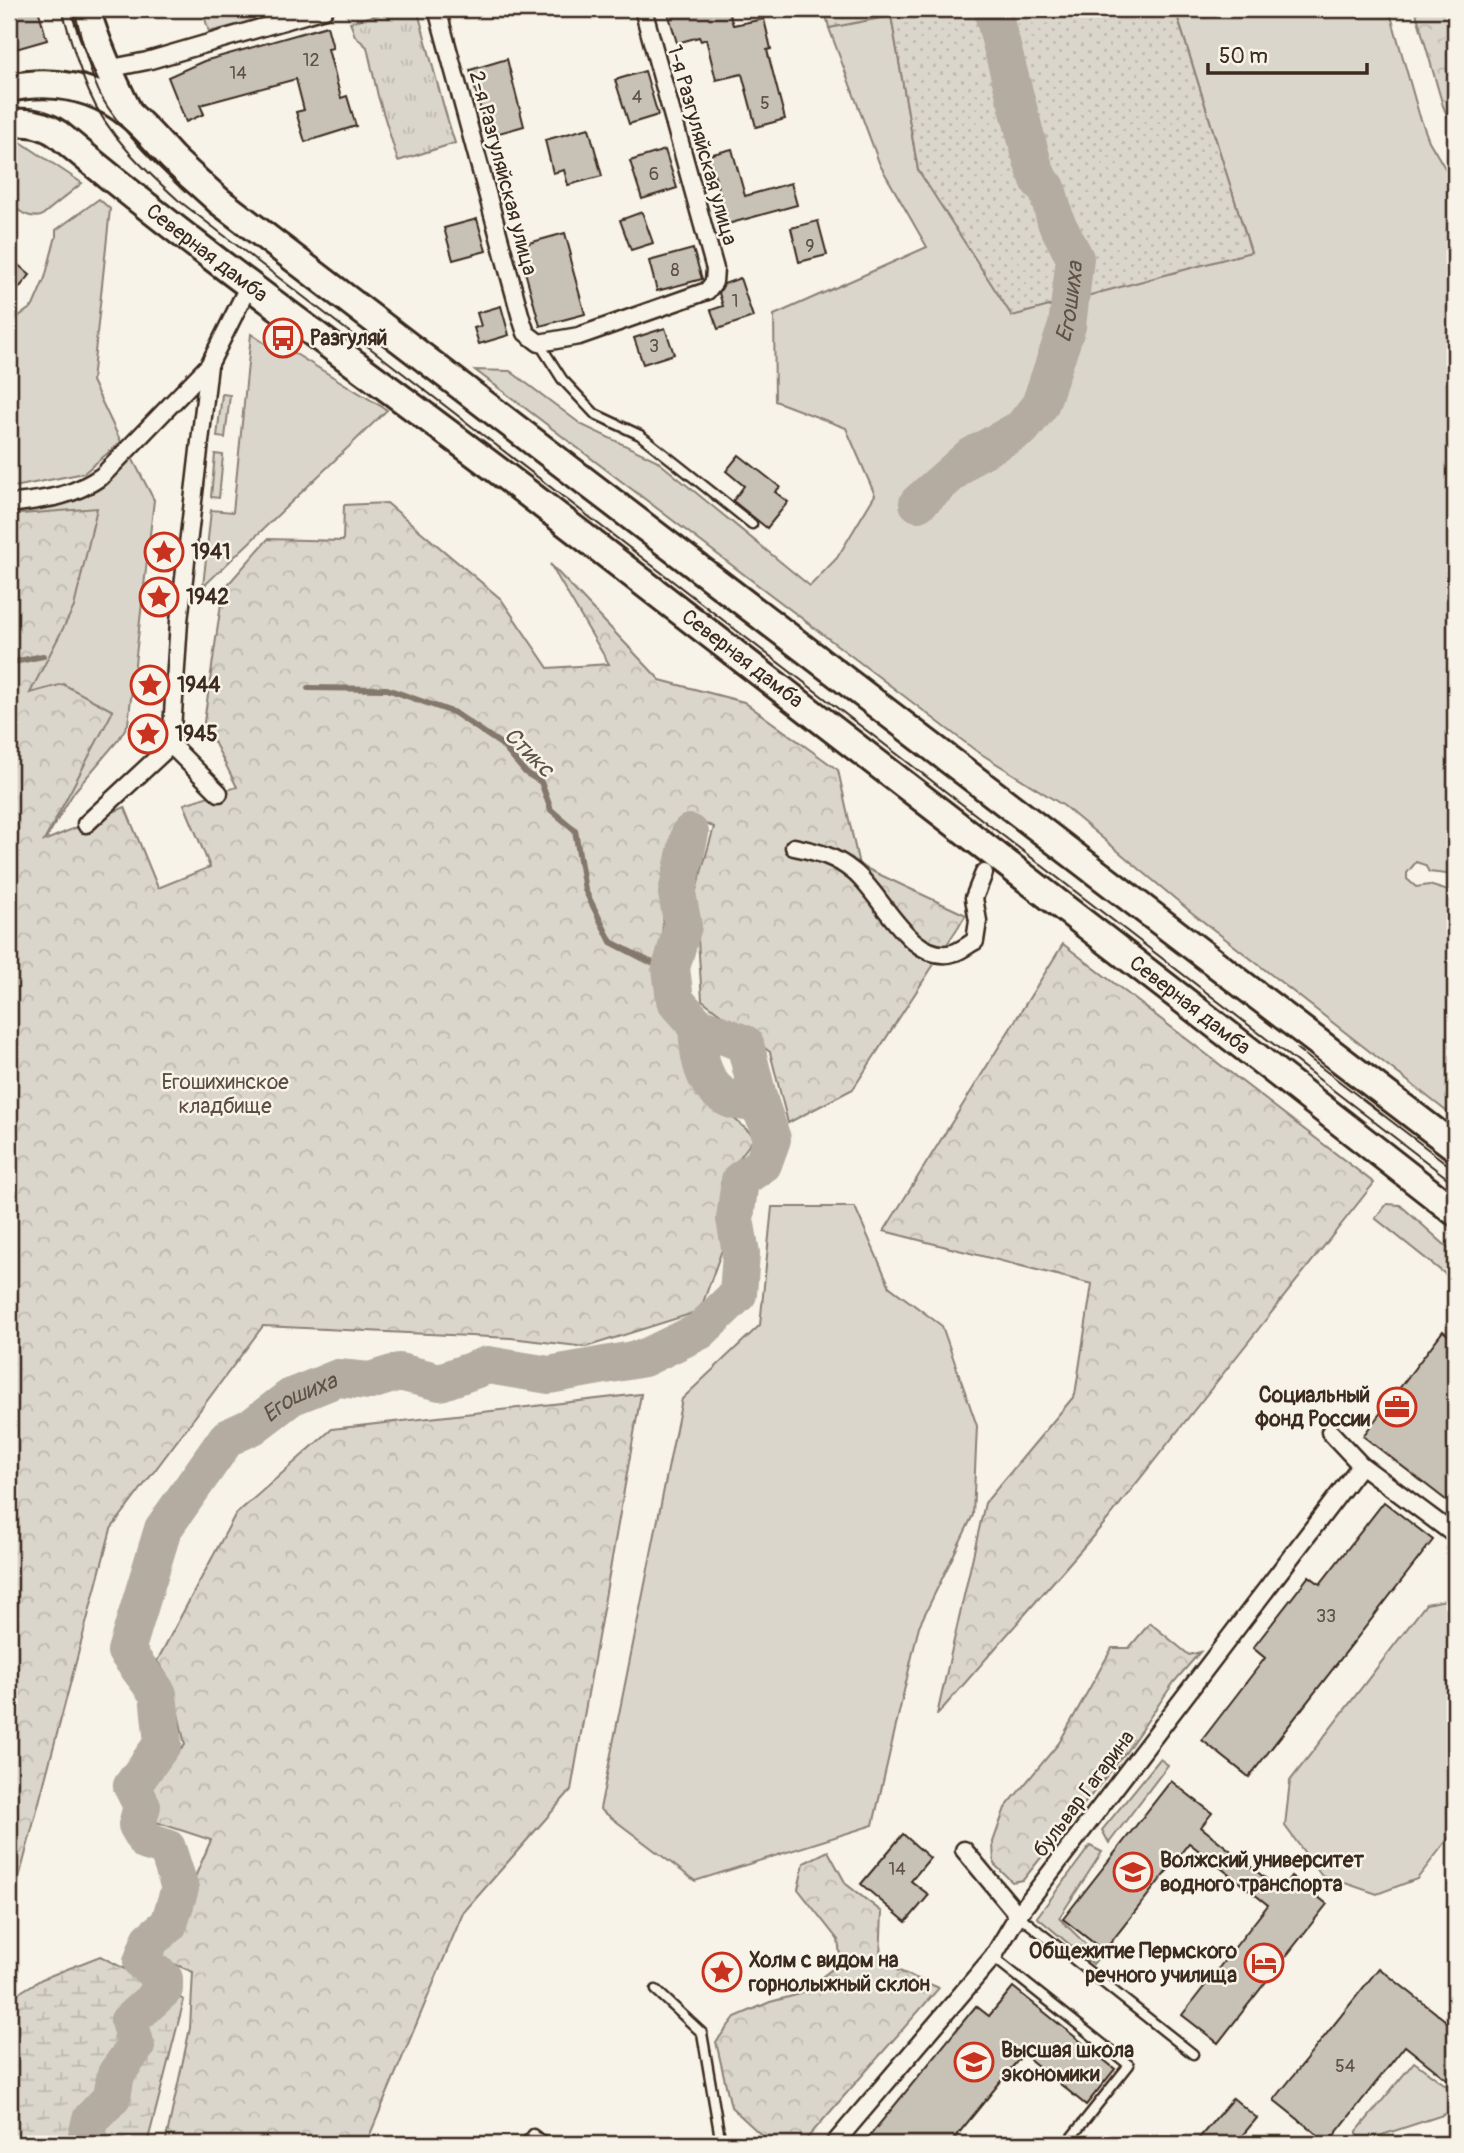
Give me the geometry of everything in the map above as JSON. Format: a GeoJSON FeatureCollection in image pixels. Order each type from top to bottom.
{"type":"FeatureCollection","features":[{"type":"Feature","properties":{"kind":"main road"},"geometry":{"type":"LineString","coordinates":[[86,9],[107,69],[130,114]]}},
{"type":"Feature","properties":{"kind":"main road"},"geometry":{"type":"LineString","coordinates":[[9,88],[49,82],[71,86],[102,97],[130,114],[173,159],[219,201],[1455,1147]]}},
{"type":"Feature","properties":{"kind":"main road","name":"Северная дамба"},"geometry":{"type":"LineString","coordinates":[[14,123],[46,126],[58,134],[249,285],[489,464],[978,839],[1455,1212]]}},
{"type":"Feature","properties":{"kind":"street"},"geometry":{"type":"LineString","coordinates":[[107,69],[147,61],[325,9]]}},
{"type":"Feature","properties":{"kind":"street","name":"2-я Разгуляйская улица"},"geometry":{"type":"LineString","coordinates":[[437,9],[521,318],[526,333],[539,343]]}},
{"type":"Feature","properties":{"kind":"street","name":"1-я Разгуляйская улица"},"geometry":{"type":"LineString","coordinates":[[539,343],[579,336],[707,291],[714,282],[715,268],[643,9]]}},
{"type":"Feature","properties":{"kind":"street"},"geometry":{"type":"LineString","coordinates":[[9,504],[59,497],[83,489],[102,477],[209,365],[249,285]]}},
{"type":"Feature","properties":{"kind":"street"},"geometry":{"type":"LineString","coordinates":[[86,824],[171,745],[179,621],[209,365]]}},
{"type":"Feature","properties":{"kind":"street"},"geometry":{"type":"LineString","coordinates":[[171,745],[219,793]]}},
{"type":"Feature","properties":{"kind":"street"},"geometry":{"type":"LineString","coordinates":[[794,847],[827,854],[856,873],[903,932],[928,952],[954,953],[975,941],[978,921],[974,898],[984,873]]}},
{"type":"Feature","properties":{"kind":"street"},"geometry":{"type":"LineString","coordinates":[[1330,1432],[1361,1465],[1455,1535]]}},
{"type":"Feature","properties":{"kind":"street","name":"бульвар Гагарина"},"geometry":{"type":"LineString","coordinates":[[834,2144],[993,1957],[1018,1915],[1361,1465]]}},
{"type":"Feature","properties":{"kind":"street"},"geometry":{"type":"LineString","coordinates":[[964,1850],[1018,1915]]}},
{"type":"Feature","properties":{"kind":"lane"},"geometry":{"type":"LineString","coordinates":[[539,343],[562,379],[595,414],[640,435],[752,524]]}},
{"type":"Feature","properties":{"kind":"lane"},"geometry":{"type":"LineString","coordinates":[[1018,1915],[1193,2054]]}},
{"type":"Feature","properties":{"kind":"lane"},"geometry":{"type":"LineString","coordinates":[[993,1957],[1129,2066],[1066,2144]]}},
{"type":"Feature","properties":{"kind":"lane"},"geometry":{"type":"LineString","coordinates":[[656,1990],[702,2033],[720,2138],[727,2144]]}},
{"type":"Feature","properties":{"kind":"lane"},"geometry":{"type":"LineString","coordinates":[[525,2144],[533,2134],[546,2144]]}},
{"type":"Feature","properties":{"kind":"green space"},"geometry":{"type":"Polygon","coordinates":[[[214,9],[299,9],[209,32],[203,12],[214,9]]]}},
{"type":"Feature","properties":{"kind":"green space"},"geometry":{"type":"Polygon","coordinates":[[[400,9],[417,9],[455,143],[398,161],[378,96],[367,47],[355,36],[350,22],[400,9]]]}},
{"type":"Feature","properties":{"kind":"green space"},"geometry":{"type":"Polygon","coordinates":[[[825,9],[1175,9],[1251,252],[1012,316],[918,170],[891,16],[829,28],[825,9]]]}},
{"type":"Feature","properties":{"kind":"green space"},"geometry":{"type":"Polygon","coordinates":[[[1175,9],[1389,9],[1429,141],[1455,185],[1455,875],[1429,872],[1425,865],[1416,862],[1407,873],[1407,879],[1416,887],[1429,885],[1455,893],[1455,1118],[1191,912],[1064,806],[975,750],[475,370],[510,371],[582,425],[656,460],[810,586],[837,558],[875,495],[846,428],[775,401],[774,315],[927,247],[880,165],[829,28],[891,15],[918,170],[1251,252],[1175,9]]]}},
{"type":"Feature","properties":{"kind":"green space"},"geometry":{"type":"Polygon","coordinates":[[[1415,9],[1455,9],[1455,134],[1443,106],[1415,9]]]}},
{"type":"Feature","properties":{"kind":"green space"},"geometry":{"type":"Polygon","coordinates":[[[9,137],[13,137],[82,183],[41,216],[20,211],[9,203],[9,137]]]}},
{"type":"Feature","properties":{"kind":"green space"},"geometry":{"type":"Polygon","coordinates":[[[99,199],[110,209],[92,381],[121,442],[84,473],[9,488],[9,323],[33,306],[45,278],[56,230],[99,199]]]}},
{"type":"Feature","properties":{"kind":"green space"},"geometry":{"type":"Polygon","coordinates":[[[251,334],[284,356],[289,350],[387,410],[203,587],[211,510],[233,512],[251,334]]]}},
{"type":"Feature","properties":{"kind":"green space"},"geometry":{"type":"Polygon","coordinates":[[[222,394],[230,395],[225,438],[217,437],[222,394]]]}},
{"type":"Feature","properties":{"kind":"green space"},"geometry":{"type":"Polygon","coordinates":[[[130,454],[154,500],[128,724],[119,739],[74,792],[44,842],[9,814],[9,508],[73,499],[130,454]]]}},
{"type":"Feature","properties":{"kind":"green space"},"geometry":{"type":"Polygon","coordinates":[[[215,454],[223,455],[219,498],[211,497],[215,454]]]}},
{"type":"Feature","properties":{"kind":"green space","name":"Егошихинское кладбище"},"geometry":{"type":"Polygon","coordinates":[[[387,503],[501,599],[548,668],[609,664],[550,564],[660,680],[744,702],[838,770],[859,865],[966,915],[853,1089],[788,1123],[770,1052],[702,1000],[695,894],[714,827],[683,817],[666,875],[660,969],[667,1006],[689,1043],[693,1072],[713,1100],[755,1137],[721,1183],[727,1236],[700,1311],[586,1347],[511,1338],[263,1326],[111,1529],[9,1916],[9,515],[97,508],[74,607],[30,693],[63,684],[113,711],[44,841],[125,807],[158,888],[210,867],[184,804],[237,787],[204,722],[223,590],[268,539],[343,541],[344,505],[387,503]]]}},
{"type":"Feature","properties":{"kind":"green space"},"geometry":{"type":"Polygon","coordinates":[[[1063,944],[1374,1183],[1108,1519],[937,1715],[985,1503],[1075,1395],[1092,1284],[884,1231],[1063,944]]]}},
{"type":"Feature","properties":{"kind":"green space"},"geometry":{"type":"Polygon","coordinates":[[[1387,1204],[1400,1205],[1455,1254],[1455,1282],[1375,1218],[1387,1204]]]}},
{"type":"Feature","properties":{"kind":"green space"},"geometry":{"type":"Polygon","coordinates":[[[772,1207],[855,1207],[890,1287],[942,1326],[977,1426],[973,1515],[919,1626],[873,1825],[695,1881],[600,1809],[682,1399],[760,1325],[772,1207]]]}},
{"type":"Feature","properties":{"kind":"green space"},"geometry":{"type":"Polygon","coordinates":[[[641,1394],[571,1790],[463,1913],[366,2144],[165,2144],[190,2028],[193,1972],[160,1958],[211,1840],[150,1820],[147,1786],[185,1745],[171,1682],[157,1661],[235,1515],[332,1429],[641,1394]]]}},
{"type":"Feature","properties":{"kind":"green space"},"geometry":{"type":"Polygon","coordinates":[[[1455,1598],[1455,1830],[1417,1879],[1377,1894],[1321,1875],[1285,1826],[1290,1781],[1426,1604],[1455,1598]]]}},
{"type":"Feature","properties":{"kind":"green space"},"geometry":{"type":"Polygon","coordinates":[[[1150,1623],[1189,1655],[1200,1652],[1174,1682],[1126,1752],[1023,1880],[1012,1882],[994,1864],[993,1842],[1005,1808],[1059,1743],[1112,1648],[1129,1648],[1150,1623]]]}},
{"type":"Feature","properties":{"kind":"green space"},"geometry":{"type":"Polygon","coordinates":[[[1160,1759],[1168,1765],[1109,1843],[1102,1830],[1160,1759]]]}},
{"type":"Feature","properties":{"kind":"green space"},"geometry":{"type":"Polygon","coordinates":[[[1090,1846],[1102,1852],[1059,1918],[1099,1957],[1093,1964],[1037,1917],[1090,1846]]]}},
{"type":"Feature","properties":{"kind":"green space"},"geometry":{"type":"Polygon","coordinates":[[[828,1851],[846,1884],[882,1912],[880,1959],[897,1970],[939,1988],[802,2144],[771,2144],[731,2107],[716,2042],[735,2017],[770,2002],[800,1994],[841,1962],[838,1940],[798,1889],[804,1863],[828,1851]]]}},
{"type":"Feature","properties":{"kind":"green space"},"geometry":{"type":"Polygon","coordinates":[[[100,1956],[184,2000],[147,2144],[9,2144],[9,1999],[42,1979],[100,1956]]]}},
{"type":"Feature","properties":{"kind":"green space"},"geometry":{"type":"Polygon","coordinates":[[[1414,2062],[1455,2092],[1455,2111],[1364,2141],[1357,2136],[1357,2131],[1414,2062]]]}},
{"type":"Feature","properties":{"kind":"building"},"geometry":{"type":"Polygon","coordinates":[[[9,9],[38,9],[47,40],[9,51],[9,9]]]}},
{"type":"Feature","properties":{"kind":"building"},"geometry":{"type":"Polygon","coordinates":[[[667,9],[728,9],[733,25],[764,19],[771,49],[767,50],[785,119],[756,127],[742,74],[716,80],[706,39],[701,41],[699,37],[677,43],[667,9]]]}},
{"type":"Feature","properties":{"kind":"building"},"geometry":{"type":"Polygon","coordinates":[[[327,26],[333,48],[328,49],[341,98],[347,96],[356,126],[305,142],[296,112],[304,110],[296,79],[200,105],[204,114],[186,122],[168,77],[204,61],[327,26]]]}},
{"type":"Feature","properties":{"kind":"building"},"geometry":{"type":"Polygon","coordinates":[[[507,59],[524,126],[488,136],[470,70],[507,59]]]}},
{"type":"Feature","properties":{"kind":"building"},"geometry":{"type":"Polygon","coordinates":[[[645,71],[658,115],[629,124],[615,80],[645,71]]]}},
{"type":"Feature","properties":{"kind":"building"},"geometry":{"type":"Polygon","coordinates":[[[589,128],[602,176],[568,185],[564,170],[553,173],[545,140],[589,128]]]}},
{"type":"Feature","properties":{"kind":"building"},"geometry":{"type":"Polygon","coordinates":[[[732,149],[745,196],[791,183],[797,205],[724,225],[718,203],[722,202],[709,155],[732,149]]]}},
{"type":"Feature","properties":{"kind":"building"},"geometry":{"type":"Polygon","coordinates":[[[665,150],[677,188],[642,199],[630,161],[665,150]]]}},
{"type":"Feature","properties":{"kind":"building"},"geometry":{"type":"Polygon","coordinates":[[[642,212],[653,243],[631,250],[620,220],[642,212]]]}},
{"type":"Feature","properties":{"kind":"building"},"geometry":{"type":"Polygon","coordinates":[[[477,219],[486,251],[453,260],[444,228],[477,219]]]}},
{"type":"Feature","properties":{"kind":"building"},"geometry":{"type":"Polygon","coordinates":[[[818,221],[827,255],[799,262],[791,228],[818,221]]]}},
{"type":"Feature","properties":{"kind":"building"},"geometry":{"type":"Polygon","coordinates":[[[565,233],[585,314],[540,326],[518,246],[565,233]]]}},
{"type":"Feature","properties":{"kind":"building"},"geometry":{"type":"Polygon","coordinates":[[[693,249],[702,279],[657,291],[649,261],[693,249]]]}},
{"type":"Feature","properties":{"kind":"building"},"geometry":{"type":"Polygon","coordinates":[[[9,257],[30,275],[9,300],[9,257]]]}},
{"type":"Feature","properties":{"kind":"building"},"geometry":{"type":"Polygon","coordinates":[[[740,278],[753,317],[718,329],[711,310],[723,306],[719,293],[724,284],[740,278]]]}},
{"type":"Feature","properties":{"kind":"building"},"geometry":{"type":"Polygon","coordinates":[[[501,306],[509,335],[479,344],[474,328],[481,326],[477,313],[501,306]]]}},
{"type":"Feature","properties":{"kind":"building"},"geometry":{"type":"Polygon","coordinates":[[[665,328],[674,354],[643,364],[634,338],[665,328]]]}},
{"type":"Feature","properties":{"kind":"building"},"geometry":{"type":"Polygon","coordinates":[[[739,455],[780,487],[775,492],[788,502],[767,528],[733,501],[744,486],[726,471],[739,455]]]}},
{"type":"Feature","properties":{"kind":"building"},"geometry":{"type":"Polygon","coordinates":[[[1443,1331],[1455,1341],[1455,1507],[1363,1436],[1443,1331]]]}},
{"type":"Feature","properties":{"kind":"building"},"geometry":{"type":"Polygon","coordinates":[[[1384,1502],[1433,1540],[1249,1777],[1202,1740],[1265,1658],[1253,1648],[1309,1576],[1320,1584],[1384,1502]]]}},
{"type":"Feature","properties":{"kind":"building"},"geometry":{"type":"Polygon","coordinates":[[[1171,1781],[1212,1813],[1201,1827],[1280,1890],[1291,1876],[1327,1904],[1218,2043],[1182,2015],[1268,1905],[1189,1843],[1104,1951],[1063,1919],[1171,1781]]]}},
{"type":"Feature","properties":{"kind":"building"},"geometry":{"type":"Polygon","coordinates":[[[903,1834],[930,1858],[911,1881],[929,1895],[906,1922],[861,1884],[903,1834]]]}},
{"type":"Feature","properties":{"kind":"building"},"geometry":{"type":"Polygon","coordinates":[[[1379,1968],[1455,2028],[1455,2086],[1405,2046],[1328,2143],[1274,2100],[1379,1968]]]}},
{"type":"Feature","properties":{"kind":"building","name":"Высшая школа экономики"},"geometry":{"type":"Polygon","coordinates":[[[1013,1987],[1115,2069],[1086,2105],[1023,2054],[950,2144],[863,2144],[976,2006],[989,2016],[1013,1987]]]}},
{"type":"Feature","properties":{"kind":"building"},"geometry":{"type":"Polygon","coordinates":[[[1233,2098],[1257,2118],[1235,2144],[1194,2144],[1233,2098]]]}},
{"type":"Feature","properties":{"kind":"waterway","name":"Егошиха"},"geometry":{"type":"LineString","coordinates":[[918,503],[970,457],[1022,428],[1040,405],[1067,326],[1075,258],[1056,222],[1047,188],[1040,182],[1033,164],[992,9]]}},
{"type":"Feature","properties":{"kind":"waterway","name":"Стикс"},"geometry":{"type":"LineString","coordinates":[[9,663],[43,656]]}},
{"type":"Feature","properties":{"kind":"waterway","name":"Стикс"},"geometry":{"type":"LineString","coordinates":[[308,688],[387,689],[455,713],[501,744],[526,773],[541,782],[551,810],[575,830],[585,890],[611,942],[648,961],[671,968]]}},
{"type":"Feature","properties":{"kind":"waterway","name":"Егошиха"},"geometry":{"type":"LineString","coordinates":[[85,2144],[91,2119],[112,2097],[116,2074],[136,2046],[129,2021],[164,1989],[164,1979],[142,1962],[150,1940],[169,1924],[180,1888],[167,1848],[147,1842],[137,1825],[142,1806],[132,1786],[163,1743],[158,1694],[126,1651],[163,1529],[227,1438],[253,1426],[291,1397],[338,1378],[370,1381],[399,1372],[440,1382],[488,1365],[549,1375],[644,1358],[700,1331],[738,1294],[741,1253],[735,1219],[740,1180],[763,1164],[772,1139],[745,1044],[697,1025],[675,1000],[671,968],[683,926],[677,893],[690,833]]}},
{"type":"Feature","properties":{"kind":"waterway"},"geometry":{"type":"LineString","coordinates":[[697,1025],[700,1058],[714,1088],[732,1100],[760,1104]]}},
{"type":"Feature","properties":{"kind":"tram line"},"geometry":{"type":"LineString","coordinates":[[62,9],[81,72],[106,123],[128,151],[178,200],[1455,1184]]}},
{"type":"Feature","properties":{"kind":"tram line"},"geometry":{"type":"LineString","coordinates":[[74,9],[89,66],[102,98],[151,160],[185,192]]}},
{"type":"Feature","properties":{"kind":"tram line"},"geometry":{"type":"LineString","coordinates":[[1297,1049],[1455,1170]]}},
{"type":"Feature","properties":{"kind":"place","name":"Разгуляй"},"geometry":{"type":"Point","coordinates":[283,338]}},
{"type":"Feature","properties":{"kind":"place","name":"1941"},"geometry":{"type":"Point","coordinates":[164,552]}},
{"type":"Feature","properties":{"kind":"place","name":"1942"},"geometry":{"type":"Point","coordinates":[159,597]}},
{"type":"Feature","properties":{"kind":"place","name":"1944"},"geometry":{"type":"Point","coordinates":[150,685]}},
{"type":"Feature","properties":{"kind":"place","name":"1945"},"geometry":{"type":"Point","coordinates":[148,734]}},
{"type":"Feature","properties":{"kind":"place","name":"Социальный фонд России"},"geometry":{"type":"Point","coordinates":[1397,1407]}},
{"type":"Feature","properties":{"kind":"place","name":"Волжский университет водного транспорта"},"geometry":{"type":"Point","coordinates":[1133,1872]}},
{"type":"Feature","properties":{"kind":"place","name":"Общежитие Пермского речного училища"},"geometry":{"type":"Point","coordinates":[1264,1963]}},
{"type":"Feature","properties":{"kind":"place","name":"Холм с видом на горнолыжный склон"},"geometry":{"type":"Point","coordinates":[722,1972]}},
{"type":"Feature","properties":{"kind":"place","name":"Высшая школа экономики"},"geometry":{"type":"Point","coordinates":[974,2062]}}]}
